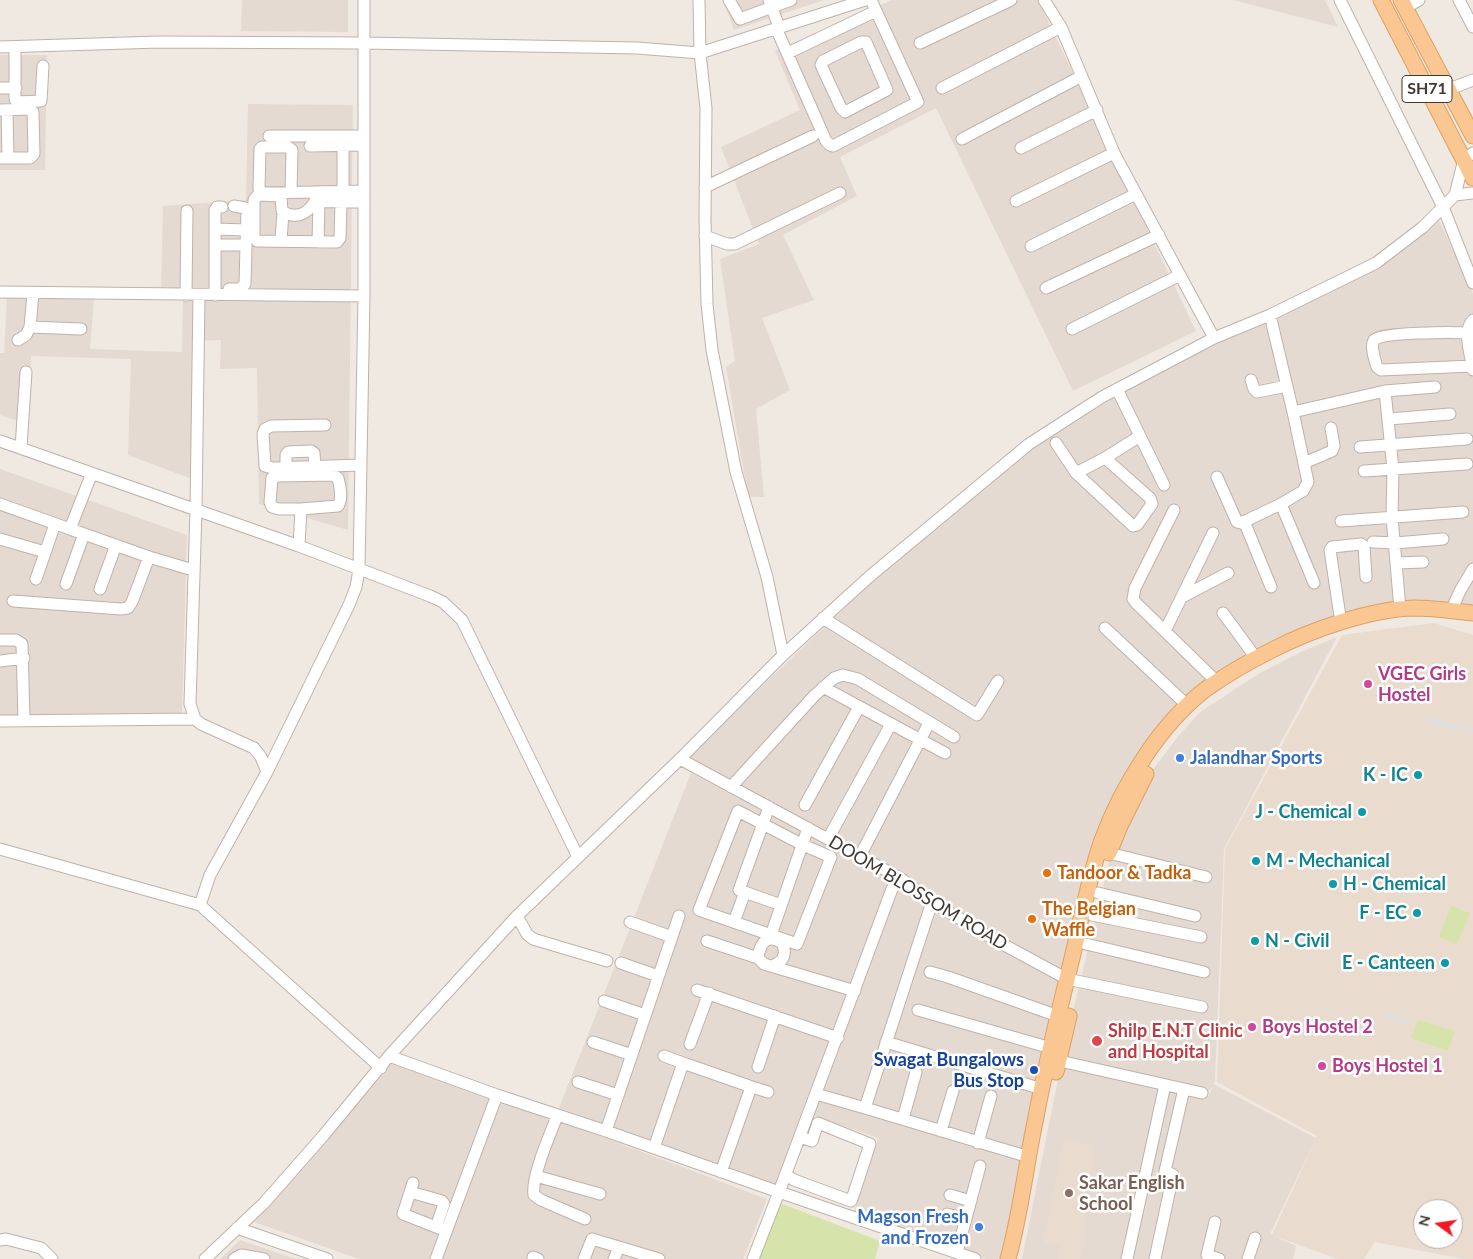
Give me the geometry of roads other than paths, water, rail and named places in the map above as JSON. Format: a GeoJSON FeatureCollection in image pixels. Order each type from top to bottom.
{"type":"FeatureCollection","features":[{"type":"Feature","properties":{"kind":"main road","name":"SH71"},"geometry":{"type":"LineString","coordinates":[[1381,0],[1468,156],[1473,178]]}},
{"type":"Feature","properties":{"kind":"main road","name":"SH71"},"geometry":{"type":"LineString","coordinates":[[1403,4],[1473,136]]}},
{"type":"Feature","properties":{"kind":"main road"},"geometry":{"type":"LineString","coordinates":[[1192,706],[1341,622],[1409,612],[1451,611],[1473,613]]}},
{"type":"Feature","properties":{"kind":"main road"},"geometry":{"type":"LineString","coordinates":[[1008,1259],[1045,1114],[1058,1016],[1086,944],[1107,847],[1109,823],[1136,771],[1156,741],[1217,682],[1292,639],[1370,625],[1409,612],[1473,623]]}},
{"type":"Feature","properties":{"kind":"main road"},"geometry":{"type":"LineString","coordinates":[[1018,1259],[1042,1089],[1053,1056],[1072,980],[1092,873],[1107,847]]}},
{"type":"Feature","properties":{"kind":"street"},"geometry":{"type":"LineString","coordinates":[[200,905],[210,875],[267,772],[349,605],[356,586],[359,570],[364,296],[364,0]]}},
{"type":"Feature","properties":{"kind":"street"},"geometry":{"type":"LineString","coordinates":[[699,0],[700,53],[706,108],[705,236],[707,304],[712,350],[736,472],[767,577],[783,655]]}},
{"type":"Feature","properties":{"kind":"street"},"geometry":{"type":"LineString","coordinates":[[729,0],[740,19],[771,4],[791,0]]}},
{"type":"Feature","properties":{"kind":"street"},"geometry":{"type":"LineString","coordinates":[[0,47],[159,42],[363,43],[637,48],[700,53],[865,0]]}},
{"type":"Feature","properties":{"kind":"street"},"geometry":{"type":"LineString","coordinates":[[920,43],[1011,0]]}},
{"type":"Feature","properties":{"kind":"street"},"geometry":{"type":"LineString","coordinates":[[1044,0],[1061,27],[1114,153],[1214,338]]}},
{"type":"Feature","properties":{"kind":"street"},"geometry":{"type":"LineString","coordinates":[[1340,0],[1443,207],[1473,283]]}},
{"type":"Feature","properties":{"kind":"street"},"geometry":{"type":"LineString","coordinates":[[1403,4],[1419,0]]}},
{"type":"Feature","properties":{"kind":"street"},"geometry":{"type":"LineString","coordinates":[[1459,0],[1473,27]]}},
{"type":"Feature","properties":{"kind":"street"},"geometry":{"type":"LineString","coordinates":[[771,4],[788,53],[826,141],[830,145],[833,146],[918,102],[874,5],[831,32],[788,53]]}},
{"type":"Feature","properties":{"kind":"street"},"geometry":{"type":"LineString","coordinates":[[942,88],[1061,27]]}},
{"type":"Feature","properties":{"kind":"street"},"geometry":{"type":"LineString","coordinates":[[831,32],[842,52]]}},
{"type":"Feature","properties":{"kind":"street"},"geometry":{"type":"LineString","coordinates":[[861,42],[866,42],[887,90],[847,112],[841,108],[821,64],[823,61],[842,52],[861,42]]}},
{"type":"Feature","properties":{"kind":"street"},"geometry":{"type":"LineString","coordinates":[[15,47],[17,102],[41,101],[43,66]]}},
{"type":"Feature","properties":{"kind":"street"},"geometry":{"type":"LineString","coordinates":[[962,139],[1082,76]]}},
{"type":"Feature","properties":{"kind":"street"},"geometry":{"type":"LineString","coordinates":[[1447,90],[1473,80]]}},
{"type":"Feature","properties":{"kind":"street"},"geometry":{"type":"LineString","coordinates":[[0,88],[16,88]]}},
{"type":"Feature","properties":{"kind":"street"},"geometry":{"type":"LineString","coordinates":[[3,110],[28,110],[33,112],[34,154],[30,158],[4,158],[3,110]]}},
{"type":"Feature","properties":{"kind":"street"},"geometry":{"type":"LineString","coordinates":[[1021,148],[1097,110]]}},
{"type":"Feature","properties":{"kind":"street"},"geometry":{"type":"LineString","coordinates":[[269,136],[364,141]]}},
{"type":"Feature","properties":{"kind":"street"},"geometry":{"type":"LineString","coordinates":[[705,187],[813,136]]}},
{"type":"Feature","properties":{"kind":"street"},"geometry":{"type":"LineString","coordinates":[[310,146],[343,146],[364,141]]}},
{"type":"Feature","properties":{"kind":"street"},"geometry":{"type":"LineString","coordinates":[[342,197],[315,202],[303,214],[290,215],[281,208],[281,196],[258,195],[254,200],[255,240],[340,241],[342,197],[343,146]]}},
{"type":"Feature","properties":{"kind":"street"},"geometry":{"type":"LineString","coordinates":[[292,192],[292,150],[288,147],[262,147],[260,149],[260,192],[292,192],[342,197],[364,197]]}},
{"type":"Feature","properties":{"kind":"street"},"geometry":{"type":"LineString","coordinates":[[1016,200],[1114,153]]}},
{"type":"Feature","properties":{"kind":"street"},"geometry":{"type":"LineString","coordinates":[[205,1259],[264,1203],[381,1068],[389,1056],[518,916],[680,759],[783,655],[870,576],[1028,444],[1117,389],[1214,338],[1270,314],[1376,263],[1423,227],[1455,195],[1468,156]]}},
{"type":"Feature","properties":{"kind":"street"},"geometry":{"type":"LineString","coordinates":[[705,236],[727,244],[735,244],[840,192]]}},
{"type":"Feature","properties":{"kind":"street"},"geometry":{"type":"LineString","coordinates":[[1455,195],[1473,193]]}},
{"type":"Feature","properties":{"kind":"street"},"geometry":{"type":"LineString","coordinates":[[1031,246],[1136,194]]}},
{"type":"Feature","properties":{"kind":"street"},"geometry":{"type":"LineString","coordinates":[[318,242],[319,202]]}},
{"type":"Feature","properties":{"kind":"street"},"geometry":{"type":"LineString","coordinates":[[0,292],[199,295],[240,289],[245,284],[247,210],[245,208],[228,206],[217,207],[215,210],[215,292]]}},
{"type":"Feature","properties":{"kind":"street"},"geometry":{"type":"LineString","coordinates":[[186,295],[187,211]]}},
{"type":"Feature","properties":{"kind":"street"},"geometry":{"type":"LineString","coordinates":[[281,241],[284,212]]}},
{"type":"Feature","properties":{"kind":"street"},"geometry":{"type":"LineString","coordinates":[[215,229],[246,230]]}},
{"type":"Feature","properties":{"kind":"street"},"geometry":{"type":"LineString","coordinates":[[1046,288],[1159,235]]}},
{"type":"Feature","properties":{"kind":"street"},"geometry":{"type":"LineString","coordinates":[[215,245],[246,245]]}},
{"type":"Feature","properties":{"kind":"street"},"geometry":{"type":"LineString","coordinates":[[1072,329],[1180,275]]}},
{"type":"Feature","properties":{"kind":"street"},"geometry":{"type":"LineString","coordinates":[[215,292],[364,296]]}},
{"type":"Feature","properties":{"kind":"street"},"geometry":{"type":"LineString","coordinates":[[18,340],[26,335],[30,328],[33,293]]}},
{"type":"Feature","properties":{"kind":"street"},"geometry":{"type":"LineString","coordinates":[[199,295],[196,510],[190,704],[195,719],[201,724],[254,748],[261,757],[267,772]]}},
{"type":"Feature","properties":{"kind":"street"},"geometry":{"type":"LineString","coordinates":[[1217,477],[1236,520],[1241,523],[1303,491],[1308,482],[1270,314]]}},
{"type":"Feature","properties":{"kind":"street"},"geometry":{"type":"LineString","coordinates":[[1473,320],[1469,326],[1468,333],[1473,370]]}},
{"type":"Feature","properties":{"kind":"street"},"geometry":{"type":"LineString","coordinates":[[30,328],[81,329]]}},
{"type":"Feature","properties":{"kind":"street"},"geometry":{"type":"LineString","coordinates":[[1468,333],[1431,333],[1377,338],[1374,340],[1372,348],[1377,367],[1381,370],[1472,366]]}},
{"type":"Feature","properties":{"kind":"street"},"geometry":{"type":"LineString","coordinates":[[21,448],[18,415],[26,372]]}},
{"type":"Feature","properties":{"kind":"street"},"geometry":{"type":"LineString","coordinates":[[1251,380],[1254,389],[1258,392],[1287,386]]}},
{"type":"Feature","properties":{"kind":"street"},"geometry":{"type":"LineString","coordinates":[[1293,412],[1385,391],[1435,387]]}},
{"type":"Feature","properties":{"kind":"street"},"geometry":{"type":"LineString","coordinates":[[1117,389],[1164,485]]}},
{"type":"Feature","properties":{"kind":"street"},"geometry":{"type":"LineString","coordinates":[[1385,391],[1393,468],[1392,517],[1397,563],[1409,612]]}},
{"type":"Feature","properties":{"kind":"street"},"geometry":{"type":"LineString","coordinates":[[1389,420],[1450,414]]}},
{"type":"Feature","properties":{"kind":"street"},"geometry":{"type":"LineString","coordinates":[[325,425],[271,426],[265,429],[263,434],[265,466],[272,468],[361,465]]}},
{"type":"Feature","properties":{"kind":"street"},"geometry":{"type":"LineString","coordinates":[[1304,463],[1327,455],[1333,450],[1334,446],[1330,428]]}},
{"type":"Feature","properties":{"kind":"street"},"geometry":{"type":"LineString","coordinates":[[1076,473],[1105,458],[1140,436]]}},
{"type":"Feature","properties":{"kind":"street"},"geometry":{"type":"LineString","coordinates":[[1360,447],[1467,439]]}},
{"type":"Feature","properties":{"kind":"street"},"geometry":{"type":"LineString","coordinates":[[0,441],[299,546],[443,602],[462,620],[578,857]]}},
{"type":"Feature","properties":{"kind":"street"},"geometry":{"type":"LineString","coordinates":[[1056,443],[1076,473],[1133,526],[1137,525],[1152,504],[1150,498],[1105,458]]}},
{"type":"Feature","properties":{"kind":"street"},"geometry":{"type":"LineString","coordinates":[[1364,471],[1467,464]]}},
{"type":"Feature","properties":{"kind":"street"},"geometry":{"type":"LineString","coordinates":[[70,529],[92,473]]}},
{"type":"Feature","properties":{"kind":"street"},"geometry":{"type":"LineString","coordinates":[[332,475],[338,478],[340,496],[338,506],[301,509],[279,509],[272,507],[270,502],[272,478],[278,476],[332,475]]}},
{"type":"Feature","properties":{"kind":"street"},"geometry":{"type":"LineString","coordinates":[[0,504],[149,557],[193,570]]}},
{"type":"Feature","properties":{"kind":"street"},"geometry":{"type":"LineString","coordinates":[[1280,504],[1314,583]]}},
{"type":"Feature","properties":{"kind":"street"},"geometry":{"type":"LineString","coordinates":[[299,546],[301,509]]}},
{"type":"Feature","properties":{"kind":"street"},"geometry":{"type":"LineString","coordinates":[[1174,510],[1133,594],[1133,599],[1217,682]]}},
{"type":"Feature","properties":{"kind":"street"},"geometry":{"type":"LineString","coordinates":[[1341,521],[1463,512]]}},
{"type":"Feature","properties":{"kind":"street"},"geometry":{"type":"LineString","coordinates":[[1244,521],[1271,587]]}},
{"type":"Feature","properties":{"kind":"street"},"geometry":{"type":"LineString","coordinates":[[36,579],[55,524]]}},
{"type":"Feature","properties":{"kind":"street"},"geometry":{"type":"LineString","coordinates":[[1165,631],[1214,533]]}},
{"type":"Feature","properties":{"kind":"street"},"geometry":{"type":"LineString","coordinates":[[66,584],[84,534]]}},
{"type":"Feature","properties":{"kind":"street"},"geometry":{"type":"LineString","coordinates":[[1373,542],[1395,543],[1443,539]]}},
{"type":"Feature","properties":{"kind":"street"},"geometry":{"type":"LineString","coordinates":[[0,540],[44,552]]}},
{"type":"Feature","properties":{"kind":"street"},"geometry":{"type":"LineString","coordinates":[[1341,622],[1330,550],[1332,547],[1361,544],[1364,546],[1366,577]]}},
{"type":"Feature","properties":{"kind":"street"},"geometry":{"type":"LineString","coordinates":[[100,589],[116,545]]}},
{"type":"Feature","properties":{"kind":"street"},"geometry":{"type":"LineString","coordinates":[[13,601],[128,608],[149,557]]}},
{"type":"Feature","properties":{"kind":"street"},"geometry":{"type":"LineString","coordinates":[[1397,563],[1423,562]]}},
{"type":"Feature","properties":{"kind":"street"},"geometry":{"type":"LineString","coordinates":[[1451,611],[1473,569]]}},
{"type":"Feature","properties":{"kind":"street"},"geometry":{"type":"LineString","coordinates":[[1182,597],[1228,573]]}},
{"type":"Feature","properties":{"kind":"street"},"geometry":{"type":"LineString","coordinates":[[1223,613],[1256,658]]}},
{"type":"Feature","properties":{"kind":"street"},"geometry":{"type":"LineString","coordinates":[[823,618],[977,715],[998,681]]}},
{"type":"Feature","properties":{"kind":"street"},"geometry":{"type":"LineString","coordinates":[[1104,628],[1192,706]]}},
{"type":"Feature","properties":{"kind":"street"},"geometry":{"type":"LineString","coordinates":[[0,640],[16,640],[24,648],[24,720]]}},
{"type":"Feature","properties":{"kind":"street"},"geometry":{"type":"LineString","coordinates":[[0,661],[24,658]]}},
{"type":"Feature","properties":{"kind":"street"},"geometry":{"type":"LineString","coordinates":[[731,787],[814,696],[834,678],[843,675],[858,679],[929,724],[954,737]]}},
{"type":"Feature","properties":{"kind":"street"},"geometry":{"type":"LineString","coordinates":[[823,688],[946,753]]}},
{"type":"Feature","properties":{"kind":"street"},"geometry":{"type":"LineString","coordinates":[[805,805],[859,707]]}},
{"type":"Feature","properties":{"kind":"street"},"geometry":{"type":"LineString","coordinates":[[0,721],[195,719]]}},
{"type":"Feature","properties":{"kind":"street"},"geometry":{"type":"LineString","coordinates":[[828,839],[891,724]]}},
{"type":"Feature","properties":{"kind":"street"},"geometry":{"type":"LineString","coordinates":[[860,856],[929,724]]}},
{"type":"Feature","properties":{"kind":"street","name":"DOOM BLOSSOM ROAD"},"geometry":{"type":"LineString","coordinates":[[680,759],[900,878],[932,902],[997,941],[1072,980],[1202,1007]]}},
{"type":"Feature","properties":{"kind":"street"},"geometry":{"type":"LineString","coordinates":[[769,807],[739,890],[781,905]]}},
{"type":"Feature","properties":{"kind":"street"},"geometry":{"type":"LineString","coordinates":[[738,811],[763,824],[802,846],[831,857],[797,944],[699,910],[738,811]]}},
{"type":"Feature","properties":{"kind":"street"},"geometry":{"type":"LineString","coordinates":[[771,935],[808,828]]}},
{"type":"Feature","properties":{"kind":"street"},"geometry":{"type":"LineString","coordinates":[[1107,847],[1206,877]]}},
{"type":"Feature","properties":{"kind":"street"},"geometry":{"type":"LineString","coordinates":[[0,850],[200,905],[381,1068]]}},
{"type":"Feature","properties":{"kind":"street"},"geometry":{"type":"LineString","coordinates":[[753,1259],[838,1038],[892,889],[900,878]]}},
{"type":"Feature","properties":{"kind":"street"},"geometry":{"type":"LineString","coordinates":[[734,922],[745,892]]}},
{"type":"Feature","properties":{"kind":"street"},"geometry":{"type":"LineString","coordinates":[[1098,893],[1195,916]]}},
{"type":"Feature","properties":{"kind":"street"},"geometry":{"type":"LineString","coordinates":[[865,1108],[932,902]]}},
{"type":"Feature","properties":{"kind":"street"},"geometry":{"type":"LineString","coordinates":[[1092,915],[1200,937]]}},
{"type":"Feature","properties":{"kind":"street"},"geometry":{"type":"LineString","coordinates":[[518,916],[527,934],[533,939],[607,961]]}},
{"type":"Feature","properties":{"kind":"street"},"geometry":{"type":"LineString","coordinates":[[606,1131],[679,916]]}},
{"type":"Feature","properties":{"kind":"street"},"geometry":{"type":"LineString","coordinates":[[630,922],[672,937]]}},
{"type":"Feature","properties":{"kind":"street"},"geometry":{"type":"LineString","coordinates":[[758,958],[759,949],[764,942],[774,939],[778,940],[782,943],[785,953],[781,961],[774,965]]}},
{"type":"Feature","properties":{"kind":"street"},"geometry":{"type":"LineString","coordinates":[[708,941],[758,958],[764,964],[774,965],[855,991]]}},
{"type":"Feature","properties":{"kind":"street"},"geometry":{"type":"LineString","coordinates":[[1086,944],[1204,972]]}},
{"type":"Feature","properties":{"kind":"street"},"geometry":{"type":"LineString","coordinates":[[621,963],[658,976]]}},
{"type":"Feature","properties":{"kind":"street"},"geometry":{"type":"LineString","coordinates":[[930,972],[1058,1016]]}},
{"type":"Feature","properties":{"kind":"street"},"geometry":{"type":"LineString","coordinates":[[697,990],[838,1038]]}},
{"type":"Feature","properties":{"kind":"street"},"geometry":{"type":"LineString","coordinates":[[690,1044],[709,993]]}},
{"type":"Feature","properties":{"kind":"street"},"geometry":{"type":"LineString","coordinates":[[604,1001],[645,1015]]}},
{"type":"Feature","properties":{"kind":"street"},"geometry":{"type":"LineString","coordinates":[[918,1010],[1053,1056],[1202,1094]]}},
{"type":"Feature","properties":{"kind":"street"},"geometry":{"type":"LineString","coordinates":[[758,1067],[775,1016]]}},
{"type":"Feature","properties":{"kind":"street"},"geometry":{"type":"LineString","coordinates":[[593,1042],[632,1055]]}},
{"type":"Feature","properties":{"kind":"street"},"geometry":{"type":"LineString","coordinates":[[886,1042],[1042,1089]]}},
{"type":"Feature","properties":{"kind":"street"},"geometry":{"type":"LineString","coordinates":[[389,1056],[496,1095],[606,1131],[974,1259]]}},
{"type":"Feature","properties":{"kind":"street"},"geometry":{"type":"LineString","coordinates":[[664,1056],[768,1092]]}},
{"type":"Feature","properties":{"kind":"street"},"geometry":{"type":"LineString","coordinates":[[654,1148],[682,1066],[686,1064]]}},
{"type":"Feature","properties":{"kind":"street"},"geometry":{"type":"LineString","coordinates":[[903,1119],[916,1072]]}},
{"type":"Feature","properties":{"kind":"street"},"geometry":{"type":"LineString","coordinates":[[578,1082],[618,1095]]}},
{"type":"Feature","properties":{"kind":"street"},"geometry":{"type":"LineString","coordinates":[[1126,1259],[1165,1085]]}},
{"type":"Feature","properties":{"kind":"street"},"geometry":{"type":"LineString","coordinates":[[722,1172],[750,1090],[749,1086]]}},
{"type":"Feature","properties":{"kind":"street"},"geometry":{"type":"LineString","coordinates":[[1155,1259],[1173,1175],[1165,1171],[1184,1089]]}},
{"type":"Feature","properties":{"kind":"street"},"geometry":{"type":"LineString","coordinates":[[941,1131],[953,1091]]}},
{"type":"Feature","properties":{"kind":"street"},"geometry":{"type":"LineString","coordinates":[[816,1094],[1033,1158]]}},
{"type":"Feature","properties":{"kind":"street"},"geometry":{"type":"LineString","coordinates":[[441,1229],[496,1095]]}},
{"type":"Feature","properties":{"kind":"street"},"geometry":{"type":"LineString","coordinates":[[978,1143],[991,1096]]}},
{"type":"Feature","properties":{"kind":"street"},"geometry":{"type":"LineString","coordinates":[[557,1116],[536,1176],[533,1189],[534,1195],[585,1220]]}},
{"type":"Feature","properties":{"kind":"street"},"geometry":{"type":"LineString","coordinates":[[786,1175],[794,1180],[851,1201],[870,1144],[818,1123],[812,1141],[800,1137]]}},
{"type":"Feature","properties":{"kind":"street"},"geometry":{"type":"LineString","coordinates":[[957,1252],[980,1166]]}},
{"type":"Feature","properties":{"kind":"street"},"geometry":{"type":"LineString","coordinates":[[536,1176],[600,1194]]}},
{"type":"Feature","properties":{"kind":"street"},"geometry":{"type":"LineString","coordinates":[[436,1259],[441,1229],[444,1204],[442,1201],[412,1188],[403,1214],[441,1229]]}},
{"type":"Feature","properties":{"kind":"street"},"geometry":{"type":"LineString","coordinates":[[950,1195],[971,1201]]}},
{"type":"Feature","properties":{"kind":"street"},"geometry":{"type":"LineString","coordinates":[[947,1214],[966,1219]]}},
{"type":"Feature","properties":{"kind":"street"},"geometry":{"type":"LineString","coordinates":[[1216,1222],[1207,1255],[1219,1259]]}},
{"type":"Feature","properties":{"kind":"street"},"geometry":{"type":"LineString","coordinates":[[237,1228],[293,1254],[327,1259]]}},
{"type":"Feature","properties":{"kind":"street"},"geometry":{"type":"LineString","coordinates":[[584,1259],[592,1238],[639,1256],[659,1259]]}},
{"type":"Feature","properties":{"kind":"street"},"geometry":{"type":"LineString","coordinates":[[1248,1259],[1255,1238]]}},
{"type":"Feature","properties":{"kind":"street"},"geometry":{"type":"LineString","coordinates":[[0,1240],[6,1239],[41,1248],[52,1259]]}},
{"type":"Feature","properties":{"kind":"street"},"geometry":{"type":"LineString","coordinates":[[614,1259],[619,1247]]}},
{"type":"Feature","properties":{"kind":"street"},"geometry":{"type":"LineString","coordinates":[[234,1259],[241,1255],[264,1259]]}},
{"type":"Feature","properties":{"kind":"place","name":"VGEC Girls Hostel"},"geometry":{"type":"Point","coordinates":[1368,684]}},
{"type":"Feature","properties":{"kind":"place","name":"Jalandhar Sports"},"geometry":{"type":"Point","coordinates":[1180,758]}},
{"type":"Feature","properties":{"kind":"place","name":"K - IC"},"geometry":{"type":"Point","coordinates":[1418,775]}},
{"type":"Feature","properties":{"kind":"place","name":"J - Chemical"},"geometry":{"type":"Point","coordinates":[1362,812]}},
{"type":"Feature","properties":{"kind":"place","name":"M - Mechanical"},"geometry":{"type":"Point","coordinates":[1256,861]}},
{"type":"Feature","properties":{"kind":"place","name":"Tandoor & Tadka"},"geometry":{"type":"Point","coordinates":[1047,873]}},
{"type":"Feature","properties":{"kind":"place","name":"H - Chemical"},"geometry":{"type":"Point","coordinates":[1333,884]}},
{"type":"Feature","properties":{"kind":"place","name":"F - EC"},"geometry":{"type":"Point","coordinates":[1417,913]}},
{"type":"Feature","properties":{"kind":"place","name":"The Belgian Waffle"},"geometry":{"type":"Point","coordinates":[1032,919]}},
{"type":"Feature","properties":{"kind":"place","name":"N - Civil"},"geometry":{"type":"Point","coordinates":[1255,941]}},
{"type":"Feature","properties":{"kind":"place","name":"E - Canteen"},"geometry":{"type":"Point","coordinates":[1445,963]}},
{"type":"Feature","properties":{"kind":"place","name":"Boys Hostel 2"},"geometry":{"type":"Point","coordinates":[1252,1027]}},
{"type":"Feature","properties":{"kind":"place","name":"Shilp E.N.T Clinic and Hospital"},"geometry":{"type":"Point","coordinates":[1097,1041]}},
{"type":"Feature","properties":{"kind":"place","name":"Boys Hostel 1"},"geometry":{"type":"Point","coordinates":[1322,1066]}},
{"type":"Feature","properties":{"kind":"place","name":"Swagat Bungalows Bus Stop"},"geometry":{"type":"Point","coordinates":[1034,1070]}},
{"type":"Feature","properties":{"kind":"place","name":"Sakar English School"},"geometry":{"type":"Point","coordinates":[1069,1193]}},
{"type":"Feature","properties":{"kind":"place","name":"Magson Fresh and Frozen"},"geometry":{"type":"Point","coordinates":[979,1227]}}]}
